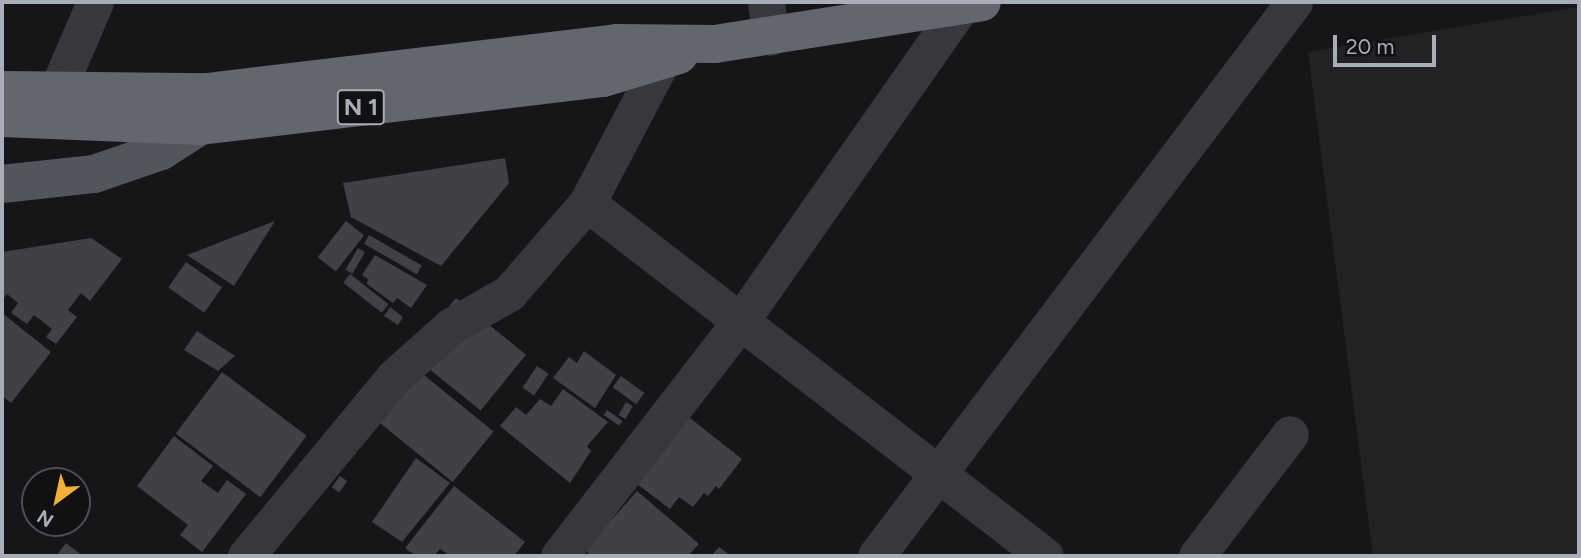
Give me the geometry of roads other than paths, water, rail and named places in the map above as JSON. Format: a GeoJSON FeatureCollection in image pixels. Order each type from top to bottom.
{"type":"FeatureCollection","features":[{"type":"Feature","properties":{"kind":"highway","name":"N 1"},"geometry":{"type":"LineString","coordinates":[[2,118],[200,126],[603,78],[667,52],[715,44],[768,19],[972,3]]}},
{"type":"Feature","properties":{"kind":"highway","name":"N 1"},"geometry":{"type":"LineString","coordinates":[[2,90],[57,93],[206,92],[617,43],[667,52]]}},
{"type":"Feature","properties":{"kind":"main road"},"geometry":{"type":"LineString","coordinates":[[2,184],[94,174],[161,150],[200,126]]}},
{"type":"Feature","properties":{"kind":"street"},"geometry":{"type":"LineString","coordinates":[[57,93],[95,2]]}},
{"type":"Feature","properties":{"kind":"street"},"geometry":{"type":"LineString","coordinates":[[876,556],[1294,2]]}},
{"type":"Feature","properties":{"kind":"street"},"geometry":{"type":"LineString","coordinates":[[559,556],[742,319],[972,3]]}},
{"type":"Feature","properties":{"kind":"street"},"geometry":{"type":"LineString","coordinates":[[246,556],[393,378],[451,326],[509,293],[587,203],[667,52]]}},
{"type":"Feature","properties":{"kind":"street"},"geometry":{"type":"LineString","coordinates":[[587,203],[742,319],[1045,556]]}},
{"type":"Feature","properties":{"kind":"street"},"geometry":{"type":"LineString","coordinates":[[1197,556],[1290,434]]}}]}
